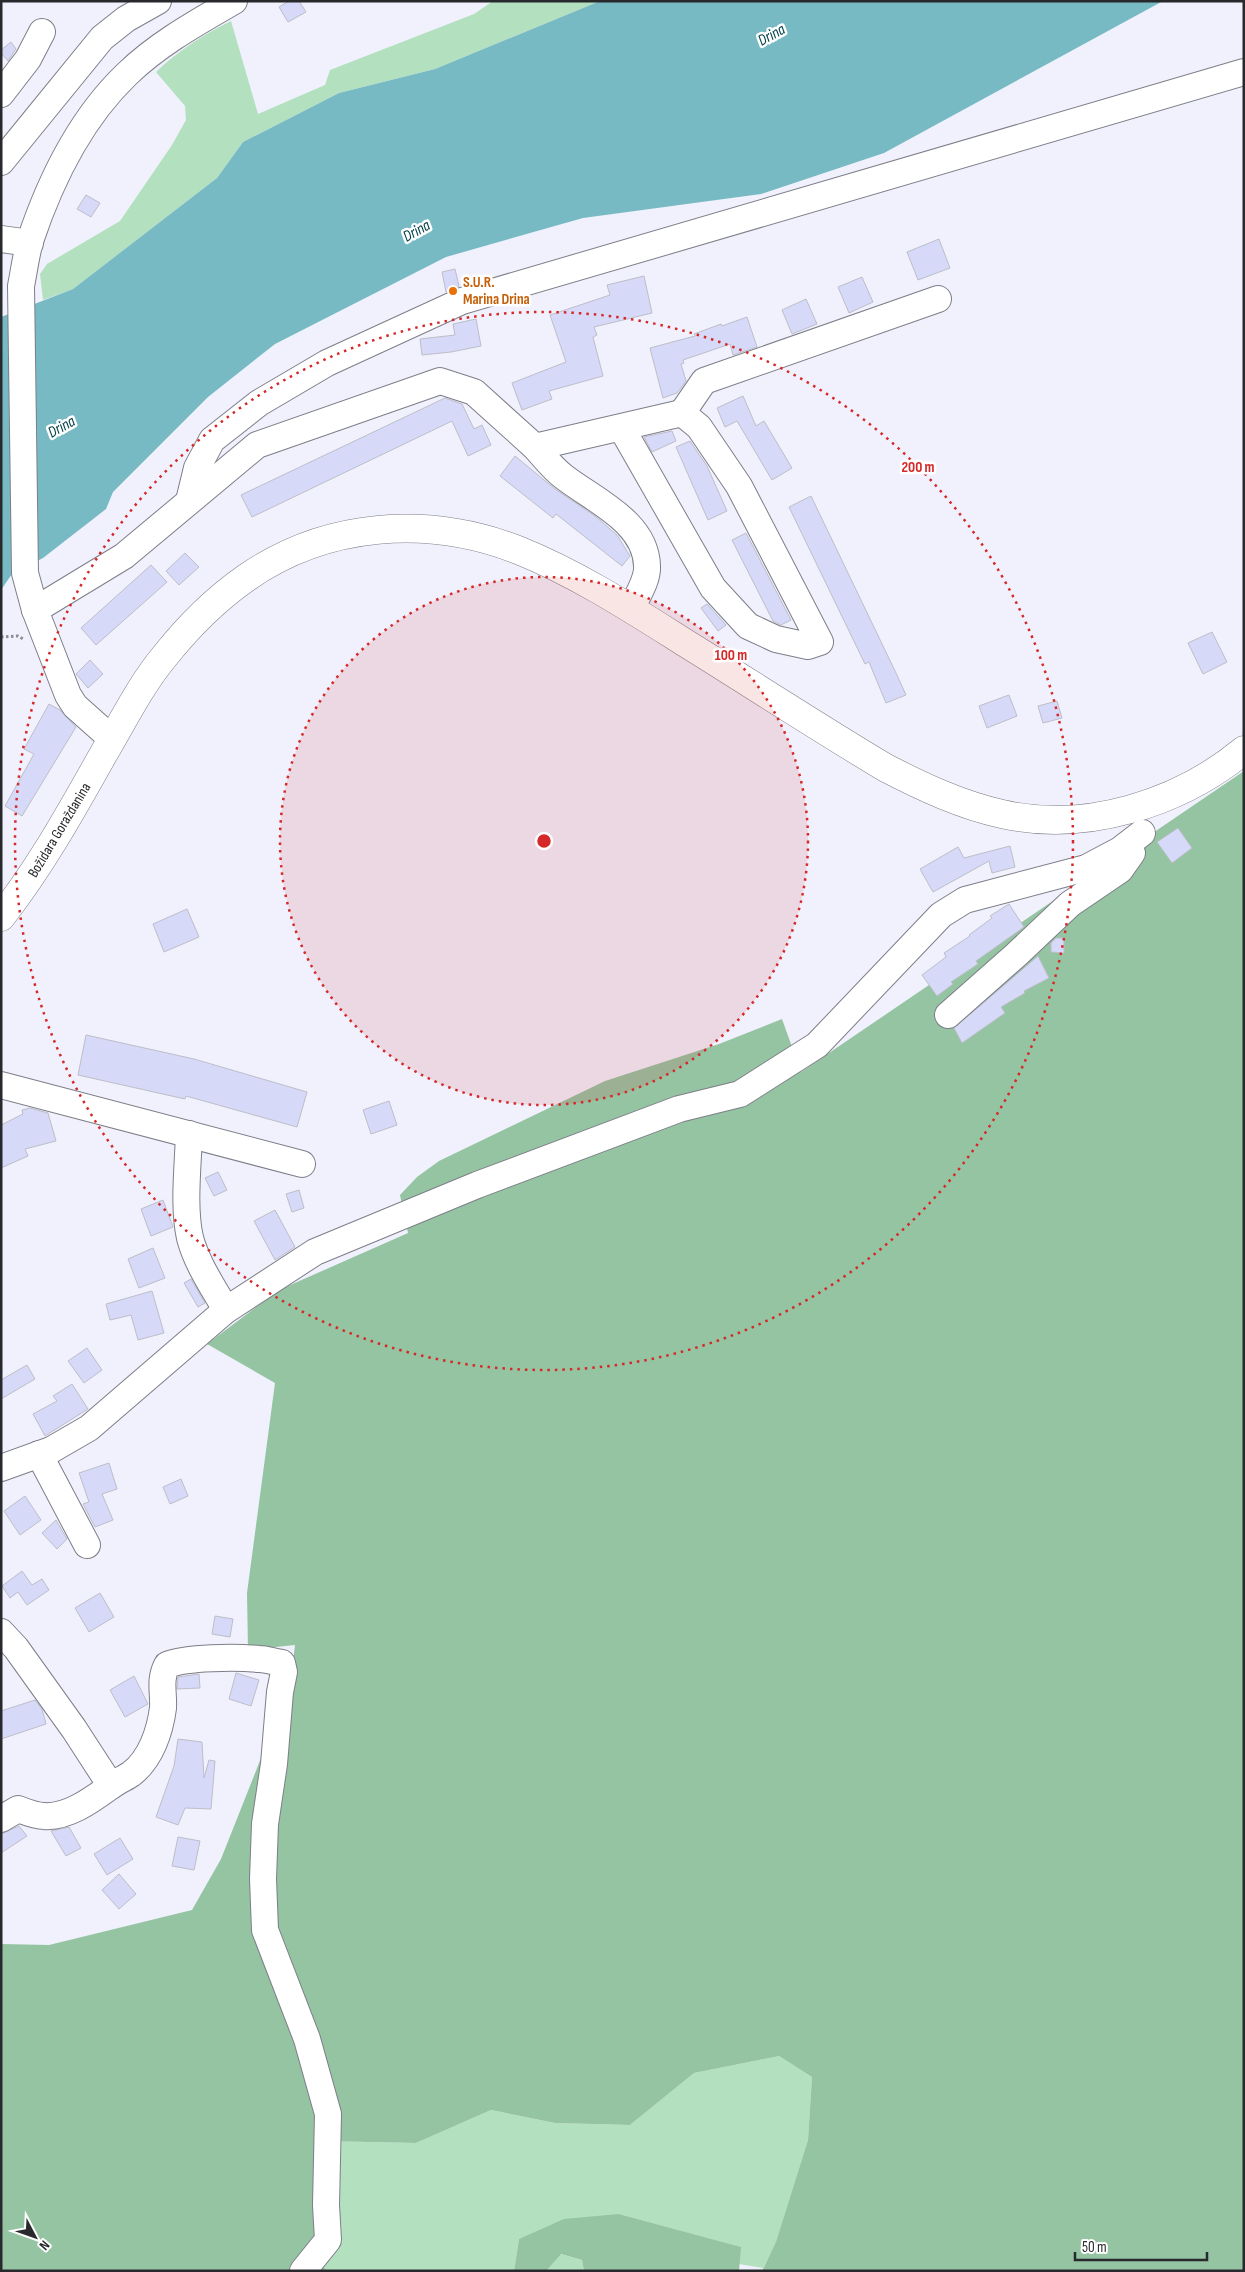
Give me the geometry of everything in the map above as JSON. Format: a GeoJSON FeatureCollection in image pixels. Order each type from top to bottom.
{"type":"FeatureCollection","features":[{"type":"Feature","properties":{"kind":"main road","name":"Božidara Goraždanina"},"geometry":{"type":"LineString","coordinates":[[1,918],[27,884],[49,850],[149,676],[183,636],[223,596],[245,578],[307,545],[348,533],[391,528],[426,529],[492,541],[542,560],[631,609],[886,768],[919,785],[967,804],[1003,814],[1038,819],[1066,820],[1110,814],[1148,803],[1197,781],[1244,750]]}},
{"type":"Feature","properties":{"kind":"street"},"geometry":{"type":"LineString","coordinates":[[1,162],[102,38],[126,19],[158,1]]}},
{"type":"Feature","properties":{"kind":"street"},"geometry":{"type":"LineString","coordinates":[[112,739],[75,706],[68,695],[35,610],[25,572],[21,286],[30,243],[61,168],[97,107],[126,74],[150,53],[180,32],[234,1]]}},
{"type":"Feature","properties":{"kind":"street"},"geometry":{"type":"LineString","coordinates":[[1,94],[28,59],[42,32]]}},
{"type":"Feature","properties":{"kind":"street"},"geometry":{"type":"LineString","coordinates":[[189,501],[197,468],[212,440],[259,402],[327,363],[462,301],[1244,72]]}},
{"type":"Feature","properties":{"kind":"street"},"geometry":{"type":"LineString","coordinates":[[1,239],[30,243]]}},
{"type":"Feature","properties":{"kind":"street"},"geometry":{"type":"LineString","coordinates":[[534,447],[682,413],[704,382],[938,299]]}},
{"type":"Feature","properties":{"kind":"street"},"geometry":{"type":"LineString","coordinates":[[35,610],[124,556],[257,445],[440,381],[474,392],[562,475],[626,522],[642,541],[648,567],[643,584],[631,609]]}},
{"type":"Feature","properties":{"kind":"street"},"geometry":{"type":"LineString","coordinates":[[621,427],[713,588],[748,626],[776,639],[808,646],[820,642],[739,486],[699,427],[682,413]]}},
{"type":"Feature","properties":{"kind":"street"},"geometry":{"type":"LineString","coordinates":[[948,1015],[1070,904],[1120,870],[1129,859],[1142,833],[1148,803]]}},
{"type":"Feature","properties":{"kind":"street"},"geometry":{"type":"LineString","coordinates":[[1,1468],[51,1450],[89,1428],[226,1310],[315,1252],[477,1186],[679,1108],[740,1094],[817,1045],[941,915],[950,908],[965,900],[1086,868],[1120,850],[1142,833]]}},
{"type":"Feature","properties":{"kind":"street"},"geometry":{"type":"LineString","coordinates":[[1,1085],[302,1164]]}},
{"type":"Feature","properties":{"kind":"street"},"geometry":{"type":"LineString","coordinates":[[189,1134],[187,1216],[190,1238],[198,1258],[226,1310]]}},
{"type":"Feature","properties":{"kind":"street"},"geometry":{"type":"LineString","coordinates":[[39,1454],[87,1545]]}},
{"type":"Feature","properties":{"kind":"street"},"geometry":{"type":"LineString","coordinates":[[1,1632],[16,1648],[63,1712],[111,1786]]}},
{"type":"Feature","properties":{"kind":"street"},"geometry":{"type":"LineString","coordinates":[[1,1819],[18,1809],[35,1815],[55,1816],[89,1802],[131,1774],[146,1759],[154,1745],[163,1707],[162,1674],[167,1666],[176,1662],[261,1658],[282,1663],[284,1672],[265,1824],[263,1879],[265,1930],[307,2039],[328,2114],[326,2205],[328,2240],[303,2271]]}},
{"type":"Feature","properties":{"kind":"green space"},"geometry":{"type":"Polygon","coordinates":[[[493,1],[600,1],[435,69],[339,93],[243,142],[217,178],[73,289],[43,300],[40,274],[47,264],[120,221],[172,145],[186,120],[185,106],[156,72],[192,44],[231,21],[258,114],[325,85],[330,70],[474,14],[493,1]]]}},
{"type":"Feature","properties":{"kind":"green space"},"geometry":{"type":"Polygon","coordinates":[[[1244,771],[1244,2271],[762,2271],[776,2242],[808,2140],[812,2077],[779,2056],[694,2073],[630,2125],[555,2123],[491,2110],[416,2143],[320,2141],[322,2263],[326,2271],[1,2271],[1,1944],[49,1945],[192,1910],[221,1859],[290,1685],[295,1645],[248,1650],[247,1593],[275,1383],[207,1344],[279,1290],[408,1233],[400,1195],[417,1177],[439,1161],[605,1081],[719,1044],[782,1019],[801,1072],[1244,771]]]}},
{"type":"Feature","properties":{"kind":"green space"},"geometry":{"type":"Polygon","coordinates":[[[779,2056],[812,2077],[808,2140],[776,2243],[763,2268],[739,2264],[740,2247],[619,2214],[519,2239],[514,2271],[326,2271],[322,2263],[320,2141],[416,2143],[491,2110],[555,2123],[630,2125],[694,2073],[779,2056]]]}},
{"type":"Feature","properties":{"kind":"green space"},"geometry":{"type":"Polygon","coordinates":[[[619,2214],[741,2247],[739,2271],[584,2271],[582,2260],[561,2254],[546,2271],[514,2271],[519,2239],[564,2219],[619,2214]]]}},
{"type":"Feature","properties":{"kind":"green space"},"geometry":{"type":"Polygon","coordinates":[[[560,2254],[582,2260],[584,2271],[546,2271],[560,2254]]]}},
{"type":"Feature","properties":{"kind":"water","name":"Drina"},"geometry":{"type":"Polygon","coordinates":[[[600,1],[1163,1],[884,153],[761,194],[583,218],[446,257],[275,344],[208,397],[113,492],[106,509],[43,558],[12,574],[1,590],[1,317],[73,289],[217,178],[243,142],[339,93],[435,69],[600,1]]]}},
{"type":"Feature","properties":{"kind":"building"},"geometry":{"type":"Polygon","coordinates":[[[289,1],[299,1],[306,12],[288,22],[279,7],[289,1]]]}},
{"type":"Feature","properties":{"kind":"building"},"geometry":{"type":"Polygon","coordinates":[[[11,42],[16,49],[8,61],[1,53],[1,50],[11,42]]]}},
{"type":"Feature","properties":{"kind":"building"},"geometry":{"type":"Polygon","coordinates":[[[86,195],[100,203],[91,217],[77,209],[86,195]]]}},
{"type":"Feature","properties":{"kind":"building"},"geometry":{"type":"Polygon","coordinates":[[[939,239],[950,268],[918,280],[907,252],[939,239]]]}},
{"type":"Feature","properties":{"kind":"building"},"geometry":{"type":"Polygon","coordinates":[[[455,269],[459,286],[446,292],[442,272],[455,269]]]}},
{"type":"Feature","properties":{"kind":"building"},"geometry":{"type":"Polygon","coordinates":[[[644,276],[652,313],[594,327],[597,335],[593,337],[603,376],[549,391],[552,399],[522,410],[512,383],[566,362],[550,315],[610,295],[607,285],[644,276]]]}},
{"type":"Feature","properties":{"kind":"building"},"geometry":{"type":"Polygon","coordinates":[[[862,277],[873,302],[849,313],[838,287],[862,277]]]}},
{"type":"Feature","properties":{"kind":"building"},"geometry":{"type":"Polygon","coordinates":[[[806,299],[817,324],[792,334],[782,310],[806,299]]]}},
{"type":"Feature","properties":{"kind":"building"},"geometry":{"type":"Polygon","coordinates":[[[747,317],[757,347],[733,355],[730,344],[683,360],[684,363],[681,364],[686,381],[677,393],[663,398],[650,348],[695,336],[694,334],[721,324],[722,326],[747,317]]]}},
{"type":"Feature","properties":{"kind":"building"},"geometry":{"type":"Polygon","coordinates":[[[476,319],[481,346],[422,355],[420,339],[455,335],[453,324],[476,319]]]}},
{"type":"Feature","properties":{"kind":"building"},"geometry":{"type":"Polygon","coordinates":[[[743,396],[756,426],[764,421],[792,468],[772,480],[737,421],[725,427],[717,408],[743,396]]]}},
{"type":"Feature","properties":{"kind":"building"},"geometry":{"type":"Polygon","coordinates":[[[445,398],[462,404],[474,429],[482,425],[491,445],[468,456],[452,421],[252,517],[241,495],[445,398]]]}},
{"type":"Feature","properties":{"kind":"building"},"geometry":{"type":"Polygon","coordinates":[[[672,431],[676,441],[652,452],[644,437],[672,431]]]}},
{"type":"Feature","properties":{"kind":"building"},"geometry":{"type":"Polygon","coordinates":[[[690,441],[707,466],[727,511],[708,520],[676,447],[690,441]]]}},
{"type":"Feature","properties":{"kind":"building"},"geometry":{"type":"Polygon","coordinates":[[[515,456],[555,489],[595,516],[617,535],[630,556],[622,566],[556,514],[553,518],[500,476],[515,456]]]}},
{"type":"Feature","properties":{"kind":"building"},"geometry":{"type":"Polygon","coordinates":[[[811,496],[906,695],[886,703],[869,662],[865,664],[789,507],[811,496]]]}},
{"type":"Feature","properties":{"kind":"building"},"geometry":{"type":"Polygon","coordinates":[[[746,533],[791,620],[781,625],[773,621],[732,540],[746,533]]]}},
{"type":"Feature","properties":{"kind":"building"},"geometry":{"type":"Polygon","coordinates":[[[185,553],[199,567],[179,585],[166,571],[185,553]]]}},
{"type":"Feature","properties":{"kind":"building"},"geometry":{"type":"Polygon","coordinates":[[[151,565],[167,582],[96,645],[81,628],[151,565]]]}},
{"type":"Feature","properties":{"kind":"building"},"geometry":{"type":"Polygon","coordinates":[[[707,604],[726,625],[718,631],[701,608],[707,604]]]}},
{"type":"Feature","properties":{"kind":"building"},"geometry":{"type":"Polygon","coordinates":[[[1212,632],[1227,662],[1203,674],[1188,643],[1212,632]]]}},
{"type":"Feature","properties":{"kind":"building"},"geometry":{"type":"Polygon","coordinates":[[[90,660],[103,674],[88,688],[76,674],[90,660]]]}},
{"type":"Feature","properties":{"kind":"building"},"geometry":{"type":"Polygon","coordinates":[[[1009,695],[1017,716],[987,728],[979,706],[1009,695]]]}},
{"type":"Feature","properties":{"kind":"building"},"geometry":{"type":"Polygon","coordinates":[[[1057,701],[1062,718],[1043,723],[1038,706],[1057,701]]]}},
{"type":"Feature","properties":{"kind":"building"},"geometry":{"type":"Polygon","coordinates":[[[49,704],[60,710],[76,727],[22,816],[5,806],[34,754],[24,749],[49,704]]]}},
{"type":"Feature","properties":{"kind":"building"},"geometry":{"type":"Polygon","coordinates":[[[1178,828],[1192,848],[1172,863],[1157,842],[1178,828]]]}},
{"type":"Feature","properties":{"kind":"building"},"geometry":{"type":"Polygon","coordinates":[[[1010,846],[1015,867],[992,873],[989,861],[933,892],[920,869],[958,847],[964,858],[1010,846]]]}},
{"type":"Feature","properties":{"kind":"building"},"geometry":{"type":"Polygon","coordinates":[[[1009,904],[1024,927],[976,961],[978,964],[951,982],[953,984],[937,996],[922,975],[946,957],[944,953],[970,936],[992,918],[990,916],[1009,904]]]}},
{"type":"Feature","properties":{"kind":"building"},"geometry":{"type":"Polygon","coordinates":[[[187,909],[199,937],[164,952],[153,924],[187,909]]]}},
{"type":"Feature","properties":{"kind":"building"},"geometry":{"type":"Polygon","coordinates":[[[1056,938],[1064,938],[1064,953],[1051,952],[1051,943],[1056,938]]]}},
{"type":"Feature","properties":{"kind":"building"},"geometry":{"type":"Polygon","coordinates":[[[1038,956],[1049,978],[1024,991],[1025,993],[1001,1007],[1005,1013],[962,1043],[954,1028],[1038,956]]]}},
{"type":"Feature","properties":{"kind":"building"},"geometry":{"type":"Polygon","coordinates":[[[86,1035],[194,1059],[307,1092],[297,1127],[186,1096],[185,1099],[78,1075],[86,1035]]]}},
{"type":"Feature","properties":{"kind":"building"},"geometry":{"type":"Polygon","coordinates":[[[389,1101],[397,1125],[371,1134],[363,1110],[389,1101]]]}},
{"type":"Feature","properties":{"kind":"building"},"geometry":{"type":"Polygon","coordinates":[[[30,1108],[48,1113],[56,1141],[25,1149],[28,1156],[1,1168],[1,1125],[23,1114],[22,1110],[30,1108]]]}},
{"type":"Feature","properties":{"kind":"building"},"geometry":{"type":"Polygon","coordinates":[[[218,1172],[227,1190],[214,1196],[205,1178],[218,1172]]]}},
{"type":"Feature","properties":{"kind":"building"},"geometry":{"type":"Polygon","coordinates":[[[299,1190],[304,1208],[292,1212],[286,1194],[299,1190]]]}},
{"type":"Feature","properties":{"kind":"building"},"geometry":{"type":"Polygon","coordinates":[[[163,1200],[173,1227],[151,1236],[141,1209],[163,1200]]]}},
{"type":"Feature","properties":{"kind":"building"},"geometry":{"type":"Polygon","coordinates":[[[275,1210],[295,1247],[275,1260],[254,1221],[275,1210]]]}},
{"type":"Feature","properties":{"kind":"building"},"geometry":{"type":"Polygon","coordinates":[[[153,1248],[165,1278],[139,1288],[128,1259],[153,1248]]]}},
{"type":"Feature","properties":{"kind":"building"},"geometry":{"type":"Polygon","coordinates":[[[191,1279],[205,1303],[198,1307],[184,1283],[191,1279]]]}},
{"type":"Feature","properties":{"kind":"building"},"geometry":{"type":"Polygon","coordinates":[[[152,1291],[164,1333],[138,1340],[131,1315],[110,1320],[106,1304],[152,1291]]]}},
{"type":"Feature","properties":{"kind":"building"},"geometry":{"type":"Polygon","coordinates":[[[87,1348],[102,1370],[84,1383],[68,1361],[87,1348]]]}},
{"type":"Feature","properties":{"kind":"building"},"geometry":{"type":"Polygon","coordinates":[[[27,1365],[35,1379],[1,1399],[1,1380],[27,1365]]]}},
{"type":"Feature","properties":{"kind":"building"},"geometry":{"type":"Polygon","coordinates":[[[72,1384],[88,1409],[45,1436],[33,1414],[57,1401],[53,1396],[72,1384]]]}},
{"type":"Feature","properties":{"kind":"building"},"geometry":{"type":"Polygon","coordinates":[[[109,1463],[117,1489],[102,1494],[113,1520],[95,1527],[83,1504],[89,1502],[79,1473],[109,1463]]]}},
{"type":"Feature","properties":{"kind":"building"},"geometry":{"type":"Polygon","coordinates":[[[181,1479],[188,1496],[170,1504],[163,1487],[181,1479]]]}},
{"type":"Feature","properties":{"kind":"building"},"geometry":{"type":"Polygon","coordinates":[[[25,1496],[41,1520],[20,1535],[4,1511],[25,1496]]]}},
{"type":"Feature","properties":{"kind":"building"},"geometry":{"type":"Polygon","coordinates":[[[56,1520],[67,1539],[57,1549],[42,1533],[56,1520]]]}},
{"type":"Feature","properties":{"kind":"building"},"geometry":{"type":"Polygon","coordinates":[[[22,1571],[32,1585],[42,1579],[49,1590],[27,1605],[18,1592],[10,1598],[2,1586],[22,1571]]]}},
{"type":"Feature","properties":{"kind":"building"},"geometry":{"type":"Polygon","coordinates":[[[100,1593],[114,1617],[89,1632],[75,1608],[100,1593]]]}},
{"type":"Feature","properties":{"kind":"building"},"geometry":{"type":"Polygon","coordinates":[[[215,1616],[233,1619],[230,1637],[212,1634],[215,1616]]]}},
{"type":"Feature","properties":{"kind":"building"},"geometry":{"type":"Polygon","coordinates":[[[236,1673],[259,1680],[251,1706],[229,1699],[236,1673]]]}},
{"type":"Feature","properties":{"kind":"building"},"geometry":{"type":"Polygon","coordinates":[[[199,1674],[200,1688],[177,1689],[178,1677],[199,1674]]]}},
{"type":"Feature","properties":{"kind":"building"},"geometry":{"type":"Polygon","coordinates":[[[134,1676],[148,1704],[125,1717],[110,1690],[134,1676]]]}},
{"type":"Feature","properties":{"kind":"building"},"geometry":{"type":"Polygon","coordinates":[[[35,1700],[42,1709],[46,1724],[1,1739],[1,1711],[35,1700]]]}},
{"type":"Feature","properties":{"kind":"building"},"geometry":{"type":"Polygon","coordinates":[[[178,1739],[202,1742],[204,1778],[209,1760],[215,1761],[211,1809],[185,1808],[178,1825],[156,1817],[174,1766],[178,1739]]]}},
{"type":"Feature","properties":{"kind":"building"},"geometry":{"type":"Polygon","coordinates":[[[19,1826],[27,1836],[1,1853],[1,1834],[19,1826]]]}},
{"type":"Feature","properties":{"kind":"building"},"geometry":{"type":"Polygon","coordinates":[[[69,1827],[81,1848],[66,1856],[51,1831],[69,1827]]]}},
{"type":"Feature","properties":{"kind":"building"},"geometry":{"type":"Polygon","coordinates":[[[178,1837],[200,1841],[194,1870],[172,1866],[178,1837]]]}},
{"type":"Feature","properties":{"kind":"building"},"geometry":{"type":"Polygon","coordinates":[[[120,1838],[133,1859],[107,1875],[94,1854],[120,1838]]]}},
{"type":"Feature","properties":{"kind":"building"},"geometry":{"type":"Polygon","coordinates":[[[119,1874],[136,1894],[119,1909],[102,1890],[119,1874]]]}},
{"type":"Feature","properties":{"kind":"place","name":"S.U.R. Marina Drina"},"geometry":{"type":"Point","coordinates":[453,291]}}]}
